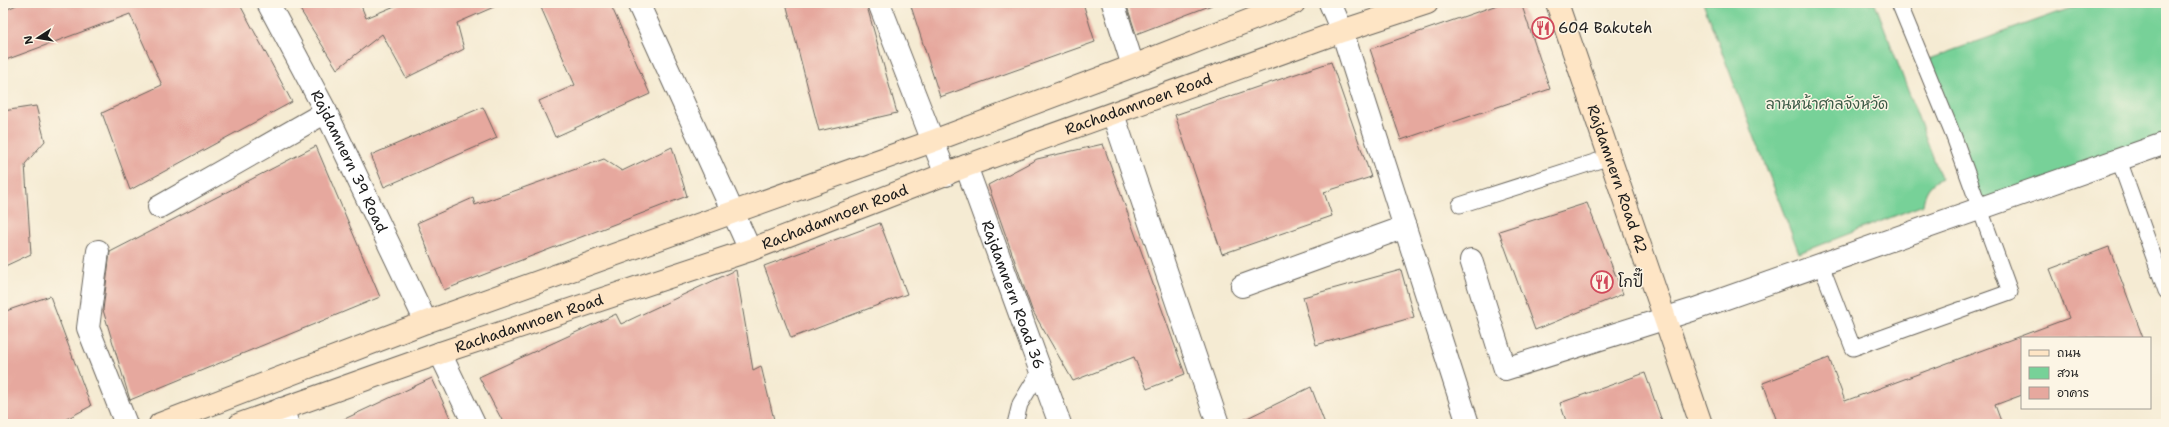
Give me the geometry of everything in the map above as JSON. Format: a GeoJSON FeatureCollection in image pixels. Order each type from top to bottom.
{"type":"FeatureCollection","features":[{"type":"Feature","properties":{"kind":"main road"},"geometry":{"type":"LineString","coordinates":[[160,424],[426,322],[932,141],[1133,66],[1294,3]]}},
{"type":"Feature","properties":{"kind":"main road","name":"Rachadamnoen Road"},"geometry":{"type":"LineString","coordinates":[[240,424],[285,416],[440,353],[750,250],[966,166],[1342,31],[1427,3]]}},
{"type":"Feature","properties":{"kind":"main road","name":"Rajdamnern Road 42"},"geometry":{"type":"LineString","coordinates":[[1557,3],[1701,424]]}},
{"type":"Feature","properties":{"kind":"main road"},"geometry":{"type":"LineString","coordinates":[[426,322],[440,353]]}},
{"type":"Feature","properties":{"kind":"street","name":"Rajdamnern 39 Road"},"geometry":{"type":"LineString","coordinates":[[268,3],[326,112],[426,322]]}},
{"type":"Feature","properties":{"kind":"street"},"geometry":{"type":"LineString","coordinates":[[638,3],[750,250]]}},
{"type":"Feature","properties":{"kind":"street"},"geometry":{"type":"LineString","coordinates":[[879,3],[946,175]]}},
{"type":"Feature","properties":{"kind":"street"},"geometry":{"type":"LineString","coordinates":[[1113,3],[1133,66]]}},
{"type":"Feature","properties":{"kind":"street"},"geometry":{"type":"LineString","coordinates":[[1330,3],[1342,31],[1468,424]]}},
{"type":"Feature","properties":{"kind":"street"},"geometry":{"type":"LineString","coordinates":[[159,206],[326,112]]}},
{"type":"Feature","properties":{"kind":"street"},"geometry":{"type":"LineString","coordinates":[[1113,114],[1218,424]]}},
{"type":"Feature","properties":{"kind":"street"},"geometry":{"type":"LineString","coordinates":[[1471,260],[1505,369],[1665,319],[2166,143]]}},
{"type":"Feature","properties":{"kind":"street","name":"Rajdamnern Road 36"},"geometry":{"type":"LineString","coordinates":[[966,166],[1060,424]]}},
{"type":"Feature","properties":{"kind":"street"},"geometry":{"type":"LineString","coordinates":[[1242,286],[1405,227]]}},
{"type":"Feature","properties":{"kind":"street"},"geometry":{"type":"LineString","coordinates":[[98,251],[88,328],[126,424]]}},
{"type":"Feature","properties":{"kind":"street"},"geometry":{"type":"LineString","coordinates":[[440,353],[474,424]]}},
{"type":"Feature","properties":{"kind":"lane"},"geometry":{"type":"LineString","coordinates":[[1822,265],[1852,348],[2010,292],[1954,137],[1899,3]]}},
{"type":"Feature","properties":{"kind":"lane"},"geometry":{"type":"LineString","coordinates":[[1460,205],[1610,157]]}},
{"type":"Feature","properties":{"kind":"lane"},"geometry":{"type":"LineString","coordinates":[[2119,160],[2166,290]]}},
{"type":"Feature","properties":{"kind":"lane"},"geometry":{"type":"LineString","coordinates":[[1015,424],[1020,404],[1040,371]]}},
{"type":"Feature","properties":{"kind":"green space","name":"ลานหน้าศาลจังหวัด"},"geometry":{"type":"Polygon","coordinates":[[[1703,3],[1875,3],[1941,178],[1933,183],[1928,189],[1923,205],[1799,253],[1703,3]]]}},
{"type":"Feature","properties":{"kind":"green space"},"geometry":{"type":"Polygon","coordinates":[[[2085,3],[2166,3],[2166,143],[1980,209],[1923,61],[2085,3]]]}},
{"type":"Feature","properties":{"kind":"building"},"geometry":{"type":"Polygon","coordinates":[[[21,3],[239,3],[292,102],[130,190],[102,113],[162,85],[130,14],[3,61],[3,11],[21,3]]]}},
{"type":"Feature","properties":{"kind":"building"},"geometry":{"type":"Polygon","coordinates":[[[296,3],[360,3],[366,18],[402,3],[503,3],[457,23],[464,49],[406,78],[382,34],[337,69],[296,3]]]}},
{"type":"Feature","properties":{"kind":"building"},"geometry":{"type":"Polygon","coordinates":[[[539,3],[610,3],[650,94],[555,137],[539,101],[575,85],[539,3]]]}},
{"type":"Feature","properties":{"kind":"building"},"geometry":{"type":"Polygon","coordinates":[[[786,3],[866,3],[897,113],[819,131],[786,3]]]}},
{"type":"Feature","properties":{"kind":"building"},"geometry":{"type":"Polygon","coordinates":[[[910,3],[1083,3],[1095,42],[940,97],[910,3]]]}},
{"type":"Feature","properties":{"kind":"building"},"geometry":{"type":"Polygon","coordinates":[[[1126,3],[1211,3],[1212,5],[1136,34],[1126,3]]]}},
{"type":"Feature","properties":{"kind":"building"},"geometry":{"type":"Polygon","coordinates":[[[1503,3],[1521,3],[1550,89],[1401,140],[1370,49],[1503,3]]]}},
{"type":"Feature","properties":{"kind":"building"},"geometry":{"type":"Polygon","coordinates":[[[1331,62],[1371,177],[1324,192],[1332,216],[1222,254],[1175,115],[1331,62]]]}},
{"type":"Feature","properties":{"kind":"building"},"geometry":{"type":"Polygon","coordinates":[[[36,106],[45,141],[25,164],[31,254],[3,267],[3,111],[36,106]]]}},
{"type":"Feature","properties":{"kind":"building"},"geometry":{"type":"Polygon","coordinates":[[[483,107],[497,138],[384,187],[371,155],[483,107]]]}},
{"type":"Feature","properties":{"kind":"building"},"geometry":{"type":"Polygon","coordinates":[[[1103,144],[1185,374],[1147,389],[1134,357],[1073,381],[1032,310],[988,185],[1037,159],[1103,144]]]}},
{"type":"Feature","properties":{"kind":"building"},"geometry":{"type":"Polygon","coordinates":[[[316,146],[380,297],[130,400],[103,310],[110,252],[316,146]]]}},
{"type":"Feature","properties":{"kind":"building"},"geometry":{"type":"Polygon","coordinates":[[[672,147],[687,196],[444,290],[417,223],[473,198],[475,205],[604,159],[622,171],[672,147]]]}},
{"type":"Feature","properties":{"kind":"building"},"geometry":{"type":"Polygon","coordinates":[[[1587,203],[1623,294],[1535,330],[1499,231],[1587,203]]]}},
{"type":"Feature","properties":{"kind":"building"},"geometry":{"type":"Polygon","coordinates":[[[880,223],[907,294],[791,338],[764,266],[880,223]]]}},
{"type":"Feature","properties":{"kind":"building"},"geometry":{"type":"Polygon","coordinates":[[[2109,247],[2143,337],[2021,337],[2021,395],[1995,405],[2002,424],[1778,424],[1763,383],[1829,358],[1845,401],[2069,318],[2050,269],[2109,247]]]}},
{"type":"Feature","properties":{"kind":"building"},"geometry":{"type":"Polygon","coordinates":[[[736,270],[753,370],[761,366],[775,424],[504,424],[479,377],[616,314],[621,324],[736,270]]]}},
{"type":"Feature","properties":{"kind":"building"},"geometry":{"type":"Polygon","coordinates":[[[1401,270],[1414,317],[1316,345],[1303,297],[1401,270]]]}},
{"type":"Feature","properties":{"kind":"building"},"geometry":{"type":"Polygon","coordinates":[[[50,296],[91,406],[57,424],[3,424],[3,312],[50,296]]]}},
{"type":"Feature","properties":{"kind":"building"},"geometry":{"type":"Polygon","coordinates":[[[1645,373],[1663,424],[1567,424],[1560,403],[1645,373]]]}},
{"type":"Feature","properties":{"kind":"building"},"geometry":{"type":"Polygon","coordinates":[[[432,378],[453,424],[334,424],[432,378]]]}},
{"type":"Feature","properties":{"kind":"building"},"geometry":{"type":"Polygon","coordinates":[[[1311,387],[1325,424],[1235,424],[1311,387]]]}},
{"type":"Feature","properties":{"kind":"place","name":"604 Bakuteh"},"geometry":{"type":"Point","coordinates":[1543,28]}},
{"type":"Feature","properties":{"kind":"place","name":"โกปี๊"},"geometry":{"type":"Point","coordinates":[1602,282]}}]}
